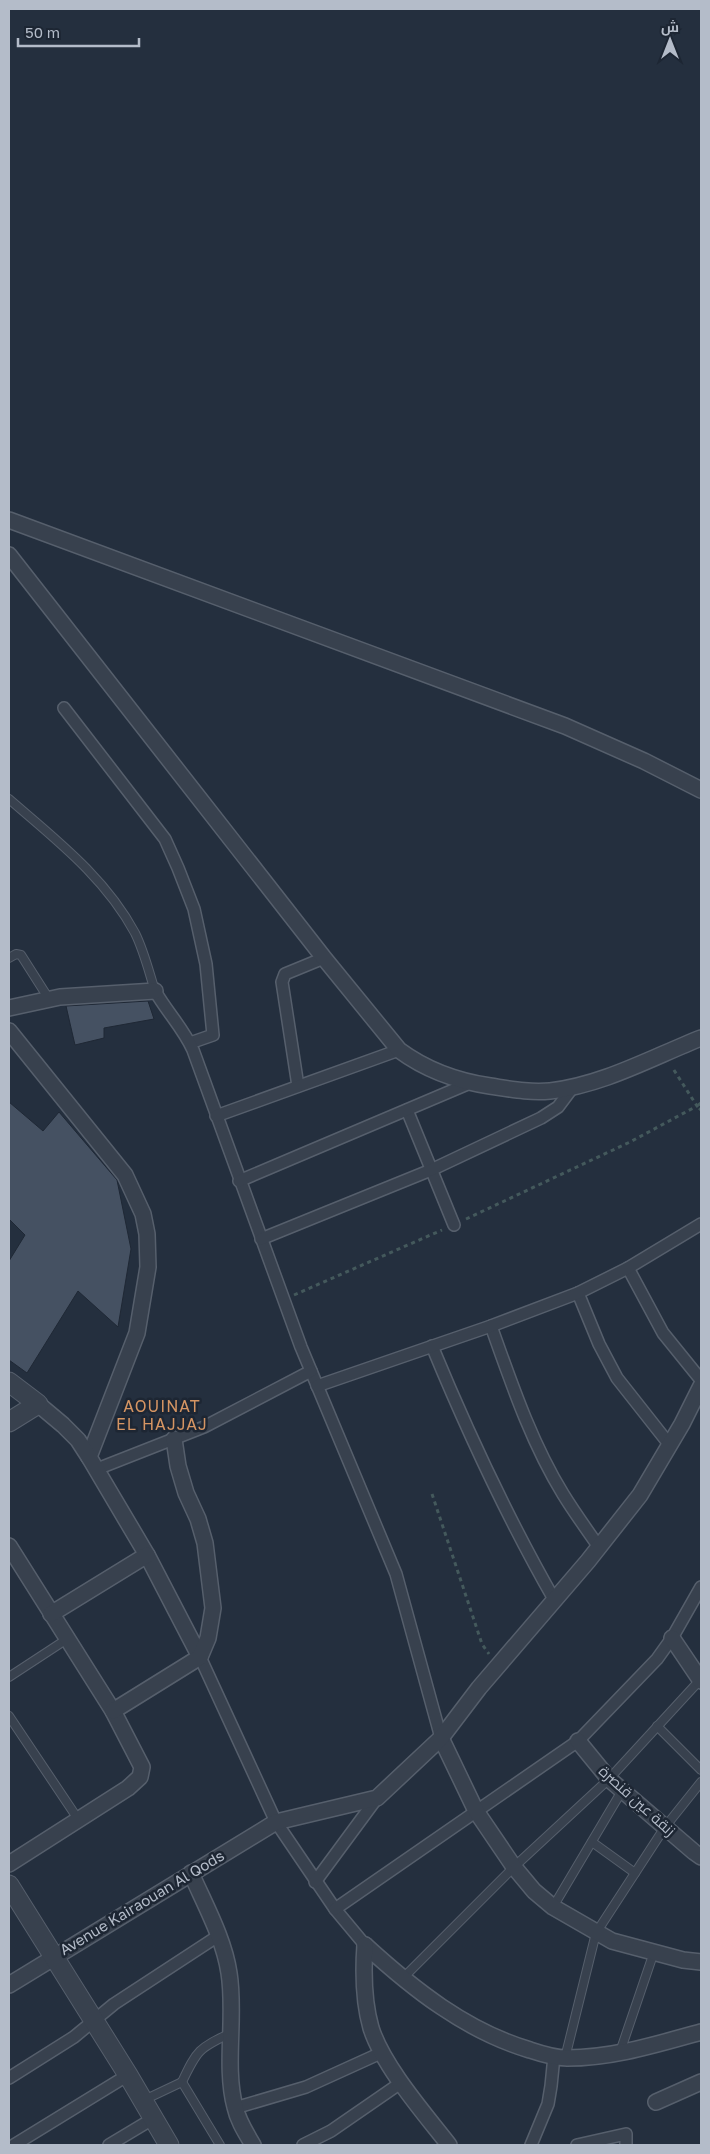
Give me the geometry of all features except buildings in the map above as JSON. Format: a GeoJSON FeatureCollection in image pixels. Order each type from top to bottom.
{"type":"FeatureCollection","features":[{"type":"Feature","properties":{"kind":"street"},"geometry":{"type":"LineString","coordinates":[[9,520],[566,726],[644,761],[701,790]]}},
{"type":"Feature","properties":{"kind":"street"},"geometry":{"type":"LineString","coordinates":[[9,555],[324,958],[399,1050],[430,1070],[470,1083],[527,1091],[550,1091],[596,1081],[701,1038]]}},
{"type":"Feature","properties":{"kind":"street"},"geometry":{"type":"LineString","coordinates":[[64,708],[165,839],[194,909],[206,964],[214,1035],[190,1044]]}},
{"type":"Feature","properties":{"kind":"street"},"geometry":{"type":"LineString","coordinates":[[298,1086],[282,982],[285,974],[324,958]]}},
{"type":"Feature","properties":{"kind":"street"},"geometry":{"type":"LineString","coordinates":[[9,1008],[49,999],[155,991],[169,1014],[182,1028],[190,1044],[239,1181],[311,1371],[396,1574],[441,1738],[476,1812],[514,1867],[534,1890],[553,1907],[612,1941],[684,1960],[701,1962]]}},
{"type":"Feature","properties":{"kind":"street"},"geometry":{"type":"LineString","coordinates":[[9,1031],[125,1175],[142,1214],[146,1234],[148,1267],[136,1332],[93,1463]]}},
{"type":"Feature","properties":{"kind":"street"},"geometry":{"type":"LineString","coordinates":[[216,1116],[399,1050]]}},
{"type":"Feature","properties":{"kind":"street"},"geometry":{"type":"LineString","coordinates":[[239,1181],[470,1083]]}},
{"type":"Feature","properties":{"kind":"street"},"geometry":{"type":"LineString","coordinates":[[261,1239],[431,1170],[541,1118],[558,1107],[573,1087]]}},
{"type":"Feature","properties":{"kind":"street"},"geometry":{"type":"LineString","coordinates":[[407,1110],[454,1224]]}},
{"type":"Feature","properties":{"kind":"street"},"geometry":{"type":"LineString","coordinates":[[317,1386],[491,1326],[578,1293],[628,1268],[701,1224]]}},
{"type":"Feature","properties":{"kind":"street"},"geometry":{"type":"LineString","coordinates":[[628,1268],[663,1333],[701,1380]]}},
{"type":"Feature","properties":{"kind":"street"},"geometry":{"type":"LineString","coordinates":[[578,1293],[599,1344],[617,1378],[669,1444]]}},
{"type":"Feature","properties":{"kind":"street"},"geometry":{"type":"LineString","coordinates":[[491,1326],[514,1391],[545,1460],[562,1493],[599,1547]]}},
{"type":"Feature","properties":{"kind":"street"},"geometry":{"type":"LineString","coordinates":[[432,1346],[466,1428],[522,1542],[555,1601]]}},
{"type":"Feature","properties":{"kind":"street"},"geometry":{"type":"LineString","coordinates":[[93,1463],[174,1439],[204,1427],[311,1371]]}},
{"type":"Feature","properties":{"kind":"street"},"geometry":{"type":"LineString","coordinates":[[9,1382],[63,1425],[78,1440],[93,1463],[146,1555],[200,1657],[276,1822],[315,1882],[365,1945],[402,1979],[443,2008],[482,2031],[512,2045],[560,2057],[619,2054],[701,2032]]}},
{"type":"Feature","properties":{"kind":"street"},"geometry":{"type":"LineString","coordinates":[[315,1882],[377,1798],[441,1738],[497,1667],[555,1601],[640,1495],[701,1386]]}},
{"type":"Feature","properties":{"kind":"street"},"geometry":{"type":"LineString","coordinates":[[9,1422],[38,1404]]}},
{"type":"Feature","properties":{"kind":"street"},"geometry":{"type":"LineString","coordinates":[[113,1711],[200,1657],[205,1648],[211,1624],[213,1608],[212,1591],[204,1542],[198,1519],[186,1493],[178,1466],[174,1439]]}},
{"type":"Feature","properties":{"kind":"street"},"geometry":{"type":"LineString","coordinates":[[9,1546],[113,1711],[141,1762],[142,1772],[137,1781],[128,1788],[9,1864]]}},
{"type":"Feature","properties":{"kind":"street"},"geometry":{"type":"LineString","coordinates":[[51,1614],[146,1555]]}},
{"type":"Feature","properties":{"kind":"street"},"geometry":{"type":"LineString","coordinates":[[335,1909],[578,1741],[657,1659],[672,1638],[701,1587]]}},
{"type":"Feature","properties":{"kind":"street"},"geometry":{"type":"LineString","coordinates":[[672,1638],[701,1680]]}},
{"type":"Feature","properties":{"kind":"street","name":"زنقة عين قنصرة"},"geometry":{"type":"LineString","coordinates":[[578,1741],[609,1779],[701,1857]]}},
{"type":"Feature","properties":{"kind":"street","name":"Avenue Kairaouan Al Qods"},"geometry":{"type":"LineString","coordinates":[[9,1985],[276,1822],[377,1798]]}},
{"type":"Feature","properties":{"kind":"street"},"geometry":{"type":"LineString","coordinates":[[191,1873],[218,1936],[229,1971],[231,1990],[232,2087],[235,2108],[253,2145]]}},
{"type":"Feature","properties":{"kind":"street"},"geometry":{"type":"LineString","coordinates":[[9,1885],[144,2100],[169,2145]]}},
{"type":"Feature","properties":{"kind":"street"},"geometry":{"type":"LineString","coordinates":[[9,2078],[74,2037],[114,2004],[218,1936]]}},
{"type":"Feature","properties":{"kind":"street"},"geometry":{"type":"LineString","coordinates":[[365,1945],[363,1973],[365,2002],[371,2028],[382,2052],[448,2145]]}},
{"type":"Feature","properties":{"kind":"street"},"geometry":{"type":"LineString","coordinates":[[235,2108],[306,2087],[382,2052]]}},
{"type":"Feature","properties":{"kind":"street"},"geometry":{"type":"LineString","coordinates":[[531,2145],[548,2104],[551,2086],[560,2057]]}},
{"type":"Feature","properties":{"kind":"street"},"geometry":{"type":"LineString","coordinates":[[14,2145],[128,2075]]}},
{"type":"Feature","properties":{"kind":"street"},"geometry":{"type":"LineString","coordinates":[[303,2145],[331,2130],[402,2082]]}},
{"type":"Feature","properties":{"kind":"street"},"geometry":{"type":"LineString","coordinates":[[656,2102],[701,2082]]}},
{"type":"Feature","properties":{"kind":"street"},"geometry":{"type":"LineString","coordinates":[[109,2145],[154,2118]]}},
{"type":"Feature","properties":{"kind":"street"},"geometry":{"type":"LineString","coordinates":[[577,2145],[626,2134],[626,2145]]}},
{"type":"Feature","properties":{"kind":"lane"},"geometry":{"type":"LineString","coordinates":[[9,799],[97,878],[121,910],[135,934],[155,991]]}},
{"type":"Feature","properties":{"kind":"lane"},"geometry":{"type":"LineString","coordinates":[[9,958],[16,954],[21,955],[49,999]]}},
{"type":"Feature","properties":{"kind":"lane"},"geometry":{"type":"LineString","coordinates":[[9,1677],[67,1639]]}},
{"type":"Feature","properties":{"kind":"lane"},"geometry":{"type":"LineString","coordinates":[[402,1979],[514,1867],[609,1779],[701,1680]]}},
{"type":"Feature","properties":{"kind":"lane"},"geometry":{"type":"LineString","coordinates":[[9,1716],[78,1819]]}},
{"type":"Feature","properties":{"kind":"lane"},"geometry":{"type":"LineString","coordinates":[[657,1726],[701,1770]]}},
{"type":"Feature","properties":{"kind":"lane"},"geometry":{"type":"LineString","coordinates":[[560,2057],[596,1933],[665,1827],[701,1782]]}},
{"type":"Feature","properties":{"kind":"lane"},"geometry":{"type":"LineString","coordinates":[[553,1907],[623,1789]]}},
{"type":"Feature","properties":{"kind":"lane"},"geometry":{"type":"LineString","coordinates":[[592,1842],[635,1873]]}},
{"type":"Feature","properties":{"kind":"lane"},"geometry":{"type":"LineString","coordinates":[[619,2054],[654,1952]]}},
{"type":"Feature","properties":{"kind":"lane"},"geometry":{"type":"LineString","coordinates":[[144,2100],[182,2082],[193,2058],[205,2045],[231,2033]]}},
{"type":"Feature","properties":{"kind":"lane"},"geometry":{"type":"LineString","coordinates":[[182,2082],[220,2145]]}},
{"type":"Feature","properties":{"kind":"path"},"geometry":{"type":"LineString","coordinates":[[663,1053],[701,1110]]}},
{"type":"Feature","properties":{"kind":"path"},"geometry":{"type":"LineString","coordinates":[[284,1299],[516,1197],[630,1142],[701,1103]]}},
{"type":"Feature","properties":{"kind":"path"},"geometry":{"type":"LineString","coordinates":[[432,1494],[482,1644],[497,1667]]}},
{"type":"Feature","properties":{"kind":"district","name":"AOUINAT EL HAJJAJ"},"geometry":{"type":"Point","coordinates":[162,1415]}}]}
